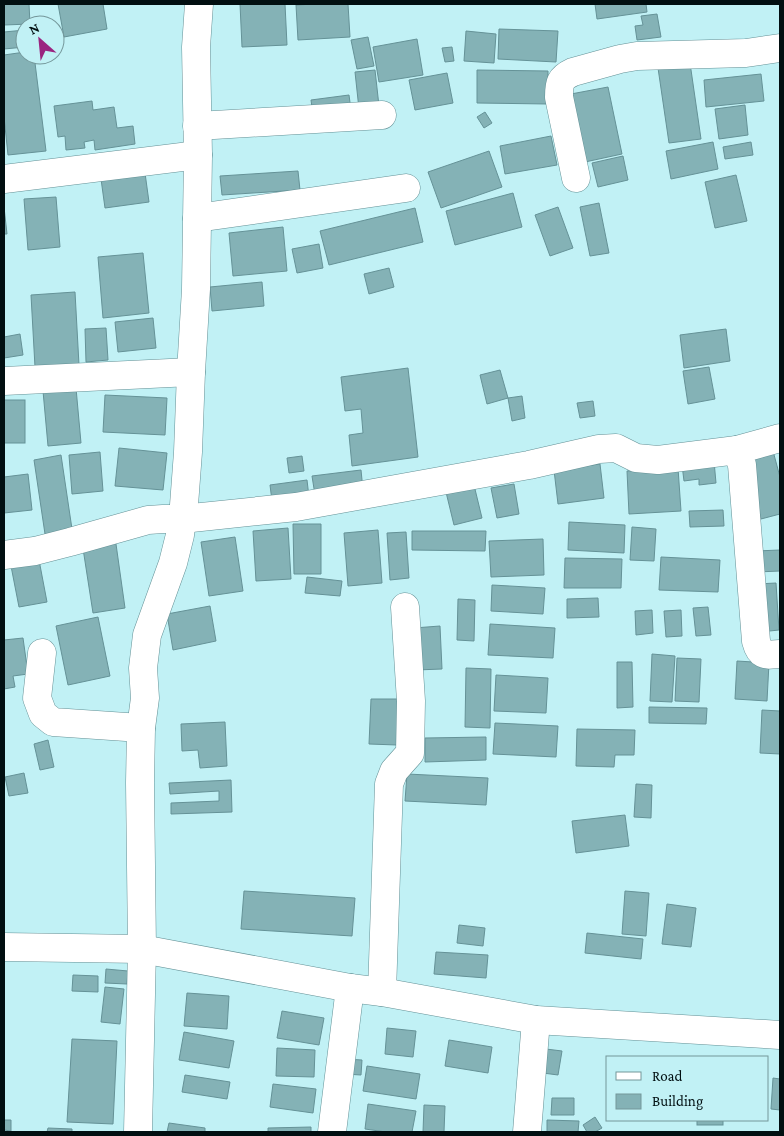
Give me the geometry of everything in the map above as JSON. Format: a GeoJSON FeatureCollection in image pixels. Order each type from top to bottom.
{"type":"FeatureCollection","features":[{"type":"Feature","properties":{"kind":"street"},"geometry":{"type":"LineString","coordinates":[[138,1132],[142,949],[141,728],[144,698],[143,668],[147,636],[173,563],[180,535],[184,505],[196,289],[198,155],[196,47],[199,4]]}},
{"type":"Feature","properties":{"kind":"street"},"geometry":{"type":"LineString","coordinates":[[576,178],[559,97],[560,83],[567,75],[611,61],[637,56],[746,53],[780,48]]}},
{"type":"Feature","properties":{"kind":"street"},"geometry":{"type":"LineString","coordinates":[[197,126],[382,114]]}},
{"type":"Feature","properties":{"kind":"street"},"geometry":{"type":"LineString","coordinates":[[4,179],[198,155]]}},
{"type":"Feature","properties":{"kind":"street"},"geometry":{"type":"LineString","coordinates":[[197,218],[406,188]]}},
{"type":"Feature","properties":{"kind":"street"},"geometry":{"type":"LineString","coordinates":[[4,380],[191,372]]}},
{"type":"Feature","properties":{"kind":"street"},"geometry":{"type":"LineString","coordinates":[[4,555],[34,551],[148,520],[182,519],[296,508],[529,465],[598,449],[616,448],[636,458],[658,460],[737,450],[780,438]]}},
{"type":"Feature","properties":{"kind":"street"},"geometry":{"type":"LineString","coordinates":[[737,450],[742,465],[756,641],[760,652],[764,654],[780,654]]}},
{"type":"Feature","properties":{"kind":"street"},"geometry":{"type":"LineString","coordinates":[[382,992],[389,784],[394,771],[410,753],[411,701],[405,607]]}},
{"type":"Feature","properties":{"kind":"street"},"geometry":{"type":"LineString","coordinates":[[42,653],[37,698],[43,714],[52,722],[141,728]]}},
{"type":"Feature","properties":{"kind":"street"},"geometry":{"type":"LineString","coordinates":[[4,947],[142,949],[536,1020],[780,1035]]}},
{"type":"Feature","properties":{"kind":"street"},"geometry":{"type":"LineString","coordinates":[[332,1132],[350,988]]}},
{"type":"Feature","properties":{"kind":"street"},"geometry":{"type":"LineString","coordinates":[[527,1132],[536,1020]]}},
{"type":"Feature","properties":{"kind":"building"},"geometry":{"type":"Polygon","coordinates":[[[4,4],[29,4],[30,15],[15,15],[15,25],[4,25],[4,4]]]}},
{"type":"Feature","properties":{"kind":"building"},"geometry":{"type":"Polygon","coordinates":[[[58,4],[103,4],[107,29],[65,37],[65,15],[60,15],[58,4]]]}},
{"type":"Feature","properties":{"kind":"building"},"geometry":{"type":"Polygon","coordinates":[[[240,4],[285,4],[287,45],[242,47],[240,4]]]}},
{"type":"Feature","properties":{"kind":"building"},"geometry":{"type":"Polygon","coordinates":[[[348,4],[350,37],[298,40],[296,5],[348,4]]]}},
{"type":"Feature","properties":{"kind":"building"},"geometry":{"type":"Polygon","coordinates":[[[595,4],[646,4],[647,12],[597,19],[595,4]]]}},
{"type":"Feature","properties":{"kind":"building"},"geometry":{"type":"Polygon","coordinates":[[[657,14],[661,37],[637,40],[635,26],[643,25],[641,16],[657,14]]]}},
{"type":"Feature","properties":{"kind":"building"},"geometry":{"type":"Polygon","coordinates":[[[499,29],[558,31],[556,62],[498,59],[499,29]]]}},
{"type":"Feature","properties":{"kind":"building"},"geometry":{"type":"Polygon","coordinates":[[[15,31],[15,48],[4,49],[4,32],[15,31]]]}},
{"type":"Feature","properties":{"kind":"building"},"geometry":{"type":"Polygon","coordinates":[[[466,31],[496,34],[494,63],[464,61],[466,31]]]}},
{"type":"Feature","properties":{"kind":"building"},"geometry":{"type":"Polygon","coordinates":[[[368,37],[374,66],[357,69],[351,40],[368,37]]]}},
{"type":"Feature","properties":{"kind":"building"},"geometry":{"type":"Polygon","coordinates":[[[417,39],[423,75],[379,82],[373,47],[417,39]]]}},
{"type":"Feature","properties":{"kind":"building"},"geometry":{"type":"Polygon","coordinates":[[[452,47],[454,61],[445,62],[442,48],[452,47]]]}},
{"type":"Feature","properties":{"kind":"building"},"geometry":{"type":"Polygon","coordinates":[[[15,53],[15,65],[35,65],[46,151],[8,155],[4,117],[4,55],[15,53]]]}},
{"type":"Feature","properties":{"kind":"building"},"geometry":{"type":"Polygon","coordinates":[[[690,63],[701,139],[669,143],[658,68],[690,63]]]}},
{"type":"Feature","properties":{"kind":"building"},"geometry":{"type":"Polygon","coordinates":[[[375,70],[379,106],[359,109],[355,72],[375,70]]]}},
{"type":"Feature","properties":{"kind":"building"},"geometry":{"type":"Polygon","coordinates":[[[477,70],[548,71],[548,104],[477,103],[477,70]]]}},
{"type":"Feature","properties":{"kind":"building"},"geometry":{"type":"Polygon","coordinates":[[[447,73],[453,103],[415,110],[409,80],[447,73]]]}},
{"type":"Feature","properties":{"kind":"building"},"geometry":{"type":"Polygon","coordinates":[[[761,74],[764,101],[706,107],[704,80],[761,74]]]}},
{"type":"Feature","properties":{"kind":"building"},"geometry":{"type":"Polygon","coordinates":[[[608,87],[622,154],[585,162],[571,94],[608,87]]]}},
{"type":"Feature","properties":{"kind":"building"},"geometry":{"type":"Polygon","coordinates":[[[349,95],[351,110],[313,115],[311,100],[349,95]]]}},
{"type":"Feature","properties":{"kind":"building"},"geometry":{"type":"Polygon","coordinates":[[[92,101],[93,110],[114,107],[117,128],[133,126],[135,144],[95,150],[94,140],[84,142],[85,148],[66,150],[65,136],[58,137],[54,106],[92,101]]]}},
{"type":"Feature","properties":{"kind":"building"},"geometry":{"type":"Polygon","coordinates":[[[745,105],[748,135],[719,139],[715,109],[745,105]]]}},
{"type":"Feature","properties":{"kind":"building"},"geometry":{"type":"Polygon","coordinates":[[[485,112],[492,123],[484,128],[477,117],[485,112]]]}},
{"type":"Feature","properties":{"kind":"building"},"geometry":{"type":"Polygon","coordinates":[[[551,136],[557,165],[505,174],[500,146],[551,136]]]}},
{"type":"Feature","properties":{"kind":"building"},"geometry":{"type":"Polygon","coordinates":[[[713,142],[718,169],[671,179],[666,151],[713,142]]]}},
{"type":"Feature","properties":{"kind":"building"},"geometry":{"type":"Polygon","coordinates":[[[751,142],[753,155],[725,159],[723,147],[751,142]]]}},
{"type":"Feature","properties":{"kind":"building"},"geometry":{"type":"Polygon","coordinates":[[[489,151],[502,187],[441,208],[428,172],[489,151]]]}},
{"type":"Feature","properties":{"kind":"building"},"geometry":{"type":"Polygon","coordinates":[[[623,156],[628,180],[598,187],[592,163],[623,156]]]}},
{"type":"Feature","properties":{"kind":"building"},"geometry":{"type":"Polygon","coordinates":[[[298,171],[300,190],[222,195],[220,176],[298,171]]]}},
{"type":"Feature","properties":{"kind":"building"},"geometry":{"type":"Polygon","coordinates":[[[145,173],[149,202],[105,208],[101,179],[145,173]]]}},
{"type":"Feature","properties":{"kind":"building"},"geometry":{"type":"Polygon","coordinates":[[[736,175],[747,221],[715,228],[705,182],[736,175]]]}},
{"type":"Feature","properties":{"kind":"building"},"geometry":{"type":"Polygon","coordinates":[[[513,193],[522,227],[455,245],[446,211],[513,193]]]}},
{"type":"Feature","properties":{"kind":"building"},"geometry":{"type":"Polygon","coordinates":[[[56,197],[60,247],[28,250],[24,199],[56,197]]]}},
{"type":"Feature","properties":{"kind":"building"},"geometry":{"type":"Polygon","coordinates":[[[599,203],[609,253],[590,256],[580,207],[599,203]]]}},
{"type":"Feature","properties":{"kind":"building"},"geometry":{"type":"Polygon","coordinates":[[[4,207],[7,234],[4,234],[4,207]]]}},
{"type":"Feature","properties":{"kind":"building"},"geometry":{"type":"Polygon","coordinates":[[[558,207],[573,248],[550,256],[535,215],[558,207]]]}},
{"type":"Feature","properties":{"kind":"building"},"geometry":{"type":"Polygon","coordinates":[[[415,208],[423,242],[329,265],[320,231],[415,208]]]}},
{"type":"Feature","properties":{"kind":"building"},"geometry":{"type":"Polygon","coordinates":[[[283,227],[287,271],[233,276],[229,233],[283,227]]]}},
{"type":"Feature","properties":{"kind":"building"},"geometry":{"type":"Polygon","coordinates":[[[319,244],[323,268],[297,273],[292,249],[319,244]]]}},
{"type":"Feature","properties":{"kind":"building"},"geometry":{"type":"Polygon","coordinates":[[[143,253],[149,313],[103,318],[98,257],[143,253]]]}},
{"type":"Feature","properties":{"kind":"building"},"geometry":{"type":"Polygon","coordinates":[[[389,268],[394,287],[369,294],[364,274],[389,268]]]}},
{"type":"Feature","properties":{"kind":"building"},"geometry":{"type":"Polygon","coordinates":[[[262,282],[264,306],[212,311],[210,287],[262,282]]]}},
{"type":"Feature","properties":{"kind":"building"},"geometry":{"type":"Polygon","coordinates":[[[75,292],[79,365],[35,367],[31,295],[75,292]]]}},
{"type":"Feature","properties":{"kind":"building"},"geometry":{"type":"Polygon","coordinates":[[[153,318],[156,348],[118,352],[115,322],[153,318]]]}},
{"type":"Feature","properties":{"kind":"building"},"geometry":{"type":"Polygon","coordinates":[[[106,328],[108,360],[86,362],[85,329],[106,328]]]}},
{"type":"Feature","properties":{"kind":"building"},"geometry":{"type":"Polygon","coordinates":[[[726,329],[730,361],[684,368],[680,335],[726,329]]]}},
{"type":"Feature","properties":{"kind":"building"},"geometry":{"type":"Polygon","coordinates":[[[20,334],[23,355],[4,358],[4,337],[20,334]]]}},
{"type":"Feature","properties":{"kind":"building"},"geometry":{"type":"Polygon","coordinates":[[[709,367],[715,399],[688,404],[683,371],[709,367]]]}},
{"type":"Feature","properties":{"kind":"building"},"geometry":{"type":"Polygon","coordinates":[[[408,368],[418,457],[352,466],[349,435],[363,433],[361,409],[345,411],[341,377],[408,368]]]}},
{"type":"Feature","properties":{"kind":"building"},"geometry":{"type":"Polygon","coordinates":[[[500,370],[508,398],[487,404],[480,375],[500,370]]]}},
{"type":"Feature","properties":{"kind":"building"},"geometry":{"type":"Polygon","coordinates":[[[76,388],[81,443],[48,446],[43,391],[76,388]]]}},
{"type":"Feature","properties":{"kind":"building"},"geometry":{"type":"Polygon","coordinates":[[[105,395],[167,398],[165,435],[103,432],[105,395]]]}},
{"type":"Feature","properties":{"kind":"building"},"geometry":{"type":"Polygon","coordinates":[[[522,396],[525,418],[512,421],[508,398],[522,396]]]}},
{"type":"Feature","properties":{"kind":"building"},"geometry":{"type":"Polygon","coordinates":[[[4,400],[25,400],[25,443],[4,443],[4,400]]]}},
{"type":"Feature","properties":{"kind":"building"},"geometry":{"type":"Polygon","coordinates":[[[593,401],[595,416],[580,418],[577,403],[593,401]]]}},
{"type":"Feature","properties":{"kind":"building"},"geometry":{"type":"Polygon","coordinates":[[[119,448],[167,453],[163,490],[115,486],[119,448]]]}},
{"type":"Feature","properties":{"kind":"building"},"geometry":{"type":"Polygon","coordinates":[[[773,451],[780,477],[780,514],[761,519],[745,459],[773,451]]]}},
{"type":"Feature","properties":{"kind":"building"},"geometry":{"type":"Polygon","coordinates":[[[100,452],[103,491],[72,494],[69,455],[100,452]]]}},
{"type":"Feature","properties":{"kind":"building"},"geometry":{"type":"Polygon","coordinates":[[[61,455],[72,529],[45,534],[34,460],[61,455]]]}},
{"type":"Feature","properties":{"kind":"building"},"geometry":{"type":"Polygon","coordinates":[[[302,456],[304,471],[289,473],[287,458],[302,456]]]}},
{"type":"Feature","properties":{"kind":"building"},"geometry":{"type":"Polygon","coordinates":[[[714,461],[716,483],[699,485],[699,479],[684,481],[682,465],[714,461]]]}},
{"type":"Feature","properties":{"kind":"building"},"geometry":{"type":"Polygon","coordinates":[[[600,464],[604,498],[558,504],[554,470],[600,464]]]}},
{"type":"Feature","properties":{"kind":"building"},"geometry":{"type":"Polygon","coordinates":[[[678,468],[681,511],[629,514],[627,471],[678,468]]]}},
{"type":"Feature","properties":{"kind":"building"},"geometry":{"type":"Polygon","coordinates":[[[361,470],[363,490],[315,495],[312,476],[361,470]]]}},
{"type":"Feature","properties":{"kind":"building"},"geometry":{"type":"Polygon","coordinates":[[[28,474],[32,510],[4,513],[4,477],[28,474]]]}},
{"type":"Feature","properties":{"kind":"building"},"geometry":{"type":"Polygon","coordinates":[[[307,480],[309,497],[272,501],[270,485],[307,480]]]}},
{"type":"Feature","properties":{"kind":"building"},"geometry":{"type":"Polygon","coordinates":[[[473,481],[482,518],[454,525],[445,488],[473,481]]]}},
{"type":"Feature","properties":{"kind":"building"},"geometry":{"type":"Polygon","coordinates":[[[514,484],[519,514],[497,518],[491,488],[514,484]]]}},
{"type":"Feature","properties":{"kind":"building"},"geometry":{"type":"Polygon","coordinates":[[[723,510],[724,526],[690,527],[689,511],[723,510]]]}},
{"type":"Feature","properties":{"kind":"building"},"geometry":{"type":"Polygon","coordinates":[[[569,522],[625,525],[624,553],[568,550],[569,522]]]}},
{"type":"Feature","properties":{"kind":"building"},"geometry":{"type":"Polygon","coordinates":[[[293,524],[321,524],[321,574],[294,574],[293,524]]]}},
{"type":"Feature","properties":{"kind":"building"},"geometry":{"type":"Polygon","coordinates":[[[632,527],[656,529],[654,561],[630,560],[632,527]]]}},
{"type":"Feature","properties":{"kind":"building"},"geometry":{"type":"Polygon","coordinates":[[[288,528],[291,579],[256,581],[253,531],[288,528]]]}},
{"type":"Feature","properties":{"kind":"building"},"geometry":{"type":"Polygon","coordinates":[[[378,530],[382,583],[348,586],[344,533],[378,530]]]}},
{"type":"Feature","properties":{"kind":"building"},"geometry":{"type":"Polygon","coordinates":[[[412,531],[486,531],[485,551],[412,550],[412,531]]]}},
{"type":"Feature","properties":{"kind":"building"},"geometry":{"type":"Polygon","coordinates":[[[406,532],[409,578],[390,580],[387,533],[406,532]]]}},
{"type":"Feature","properties":{"kind":"building"},"geometry":{"type":"Polygon","coordinates":[[[115,537],[125,608],[93,613],[82,542],[115,537]]]}},
{"type":"Feature","properties":{"kind":"building"},"geometry":{"type":"Polygon","coordinates":[[[235,537],[243,591],[209,596],[201,542],[235,537]]]}},
{"type":"Feature","properties":{"kind":"building"},"geometry":{"type":"Polygon","coordinates":[[[543,539],[544,575],[491,577],[489,541],[543,539]]]}},
{"type":"Feature","properties":{"kind":"building"},"geometry":{"type":"Polygon","coordinates":[[[780,550],[780,571],[757,572],[756,551],[780,550]]]}},
{"type":"Feature","properties":{"kind":"building"},"geometry":{"type":"Polygon","coordinates":[[[661,557],[720,560],[718,592],[659,590],[661,557]]]}},
{"type":"Feature","properties":{"kind":"building"},"geometry":{"type":"Polygon","coordinates":[[[565,558],[622,559],[621,588],[564,588],[565,558]]]}},
{"type":"Feature","properties":{"kind":"building"},"geometry":{"type":"Polygon","coordinates":[[[39,560],[47,602],[19,607],[11,566],[39,560]]]}},
{"type":"Feature","properties":{"kind":"building"},"geometry":{"type":"Polygon","coordinates":[[[307,577],[342,581],[340,596],[305,593],[307,577]]]}},
{"type":"Feature","properties":{"kind":"building"},"geometry":{"type":"Polygon","coordinates":[[[776,583],[779,630],[760,632],[757,584],[776,583]]]}},
{"type":"Feature","properties":{"kind":"building"},"geometry":{"type":"Polygon","coordinates":[[[492,585],[545,588],[543,614],[491,611],[492,585]]]}},
{"type":"Feature","properties":{"kind":"building"},"geometry":{"type":"Polygon","coordinates":[[[598,598],[599,617],[567,618],[567,599],[598,598]]]}},
{"type":"Feature","properties":{"kind":"building"},"geometry":{"type":"Polygon","coordinates":[[[458,599],[475,600],[474,641],[457,640],[458,599]]]}},
{"type":"Feature","properties":{"kind":"building"},"geometry":{"type":"Polygon","coordinates":[[[210,606],[216,641],[173,650],[167,614],[210,606]]]}},
{"type":"Feature","properties":{"kind":"building"},"geometry":{"type":"Polygon","coordinates":[[[708,607],[711,635],[696,636],[693,608],[708,607]]]}},
{"type":"Feature","properties":{"kind":"building"},"geometry":{"type":"Polygon","coordinates":[[[652,610],[653,633],[636,635],[635,611],[652,610]]]}},
{"type":"Feature","properties":{"kind":"building"},"geometry":{"type":"Polygon","coordinates":[[[681,610],[682,636],[666,637],[664,611],[681,610]]]}},
{"type":"Feature","properties":{"kind":"building"},"geometry":{"type":"Polygon","coordinates":[[[98,617],[110,676],[68,685],[56,626],[98,617]]]}},
{"type":"Feature","properties":{"kind":"building"},"geometry":{"type":"Polygon","coordinates":[[[490,624],[555,628],[553,658],[488,655],[490,624]]]}},
{"type":"Feature","properties":{"kind":"building"},"geometry":{"type":"Polygon","coordinates":[[[440,626],[442,669],[416,670],[414,628],[440,626]]]}},
{"type":"Feature","properties":{"kind":"building"},"geometry":{"type":"Polygon","coordinates":[[[23,638],[28,674],[13,676],[15,687],[4,689],[4,640],[23,638]]]}},
{"type":"Feature","properties":{"kind":"building"},"geometry":{"type":"Polygon","coordinates":[[[652,654],[675,656],[672,702],[650,701],[652,654]]]}},
{"type":"Feature","properties":{"kind":"building"},"geometry":{"type":"Polygon","coordinates":[[[677,658],[701,659],[699,702],[675,701],[677,658]]]}},
{"type":"Feature","properties":{"kind":"building"},"geometry":{"type":"Polygon","coordinates":[[[737,661],[769,663],[767,701],[735,699],[737,661]]]}},
{"type":"Feature","properties":{"kind":"building"},"geometry":{"type":"Polygon","coordinates":[[[617,662],[632,662],[633,707],[617,708],[617,662]]]}},
{"type":"Feature","properties":{"kind":"building"},"geometry":{"type":"Polygon","coordinates":[[[466,668],[491,669],[490,728],[465,727],[466,668]]]}},
{"type":"Feature","properties":{"kind":"building"},"geometry":{"type":"Polygon","coordinates":[[[496,675],[548,678],[546,713],[494,711],[496,675]]]}},
{"type":"Feature","properties":{"kind":"building"},"geometry":{"type":"Polygon","coordinates":[[[371,699],[399,699],[397,745],[369,744],[371,699]]]}},
{"type":"Feature","properties":{"kind":"building"},"geometry":{"type":"Polygon","coordinates":[[[649,707],[707,708],[706,724],[649,723],[649,707]]]}},
{"type":"Feature","properties":{"kind":"building"},"geometry":{"type":"Polygon","coordinates":[[[762,710],[780,711],[780,754],[760,753],[762,710]]]}},
{"type":"Feature","properties":{"kind":"building"},"geometry":{"type":"Polygon","coordinates":[[[225,722],[227,766],[200,768],[198,750],[182,751],[181,724],[225,722]]]}},
{"type":"Feature","properties":{"kind":"building"},"geometry":{"type":"Polygon","coordinates":[[[495,723],[558,726],[556,757],[493,754],[495,723]]]}},
{"type":"Feature","properties":{"kind":"building"},"geometry":{"type":"Polygon","coordinates":[[[577,729],[635,730],[634,755],[615,755],[614,767],[576,766],[577,729]]]}},
{"type":"Feature","properties":{"kind":"building"},"geometry":{"type":"Polygon","coordinates":[[[486,737],[486,760],[425,762],[425,738],[486,737]]]}},
{"type":"Feature","properties":{"kind":"building"},"geometry":{"type":"Polygon","coordinates":[[[48,740],[54,767],[40,770],[34,744],[48,740]]]}},
{"type":"Feature","properties":{"kind":"building"},"geometry":{"type":"Polygon","coordinates":[[[24,773],[28,793],[9,796],[5,777],[24,773]]]}},
{"type":"Feature","properties":{"kind":"building"},"geometry":{"type":"Polygon","coordinates":[[[407,774],[488,778],[486,805],[405,801],[407,774]]]}},
{"type":"Feature","properties":{"kind":"building"},"geometry":{"type":"Polygon","coordinates":[[[231,780],[232,812],[171,814],[171,803],[219,801],[219,791],[170,794],[169,783],[231,780]]]}},
{"type":"Feature","properties":{"kind":"building"},"geometry":{"type":"Polygon","coordinates":[[[636,784],[652,785],[651,818],[634,817],[636,784]]]}},
{"type":"Feature","properties":{"kind":"building"},"geometry":{"type":"Polygon","coordinates":[[[625,815],[629,846],[576,853],[572,821],[625,815]]]}},
{"type":"Feature","properties":{"kind":"building"},"geometry":{"type":"Polygon","coordinates":[[[244,891],[355,898],[352,936],[241,929],[244,891]]]}},
{"type":"Feature","properties":{"kind":"building"},"geometry":{"type":"Polygon","coordinates":[[[625,891],[649,893],[646,936],[622,934],[625,891]]]}},
{"type":"Feature","properties":{"kind":"building"},"geometry":{"type":"Polygon","coordinates":[[[667,904],[696,908],[691,947],[662,944],[667,904]]]}},
{"type":"Feature","properties":{"kind":"building"},"geometry":{"type":"Polygon","coordinates":[[[459,925],[485,928],[483,946],[457,943],[459,925]]]}},
{"type":"Feature","properties":{"kind":"building"},"geometry":{"type":"Polygon","coordinates":[[[587,933],[643,939],[641,959],[585,953],[587,933]]]}},
{"type":"Feature","properties":{"kind":"building"},"geometry":{"type":"Polygon","coordinates":[[[436,952],[488,955],[486,978],[434,974],[436,952]]]}},
{"type":"Feature","properties":{"kind":"building"},"geometry":{"type":"Polygon","coordinates":[[[106,969],[128,971],[127,984],[105,983],[106,969]]]}},
{"type":"Feature","properties":{"kind":"building"},"geometry":{"type":"Polygon","coordinates":[[[73,975],[98,976],[98,992],[72,991],[73,975]]]}},
{"type":"Feature","properties":{"kind":"building"},"geometry":{"type":"Polygon","coordinates":[[[105,987],[124,989],[120,1024],[101,1022],[105,987]]]}},
{"type":"Feature","properties":{"kind":"building"},"geometry":{"type":"Polygon","coordinates":[[[187,993],[229,996],[227,1029],[184,1026],[187,993]]]}},
{"type":"Feature","properties":{"kind":"building"},"geometry":{"type":"Polygon","coordinates":[[[282,1011],[324,1018],[319,1045],[277,1038],[282,1011]]]}},
{"type":"Feature","properties":{"kind":"building"},"geometry":{"type":"Polygon","coordinates":[[[387,1028],[416,1031],[413,1057],[385,1054],[387,1028]]]}},
{"type":"Feature","properties":{"kind":"building"},"geometry":{"type":"Polygon","coordinates":[[[184,1032],[234,1041],[229,1068],[179,1060],[184,1032]]]}},
{"type":"Feature","properties":{"kind":"building"},"geometry":{"type":"Polygon","coordinates":[[[72,1039],[117,1041],[113,1124],[67,1122],[72,1039]]]}},
{"type":"Feature","properties":{"kind":"building"},"geometry":{"type":"Polygon","coordinates":[[[449,1040],[492,1047],[488,1073],[445,1066],[449,1040]]]}},
{"type":"Feature","properties":{"kind":"building"},"geometry":{"type":"Polygon","coordinates":[[[277,1048],[315,1050],[314,1077],[276,1076],[277,1048]]]}},
{"type":"Feature","properties":{"kind":"building"},"geometry":{"type":"Polygon","coordinates":[[[546,1049],[562,1051],[558,1075],[543,1073],[546,1049]]]}},
{"type":"Feature","properties":{"kind":"building"},"geometry":{"type":"Polygon","coordinates":[[[346,1059],[362,1060],[361,1075],[345,1074],[346,1059]]]}},
{"type":"Feature","properties":{"kind":"building"},"geometry":{"type":"Polygon","coordinates":[[[367,1066],[420,1074],[416,1099],[363,1091],[367,1066]]]}},
{"type":"Feature","properties":{"kind":"building"},"geometry":{"type":"Polygon","coordinates":[[[185,1075],[230,1082],[227,1099],[182,1092],[185,1075]]]}},
{"type":"Feature","properties":{"kind":"building"},"geometry":{"type":"Polygon","coordinates":[[[773,1078],[780,1079],[780,1110],[771,1109],[773,1078]]]}},
{"type":"Feature","properties":{"kind":"building"},"geometry":{"type":"Polygon","coordinates":[[[273,1084],[316,1089],[313,1113],[270,1107],[273,1084]]]}},
{"type":"Feature","properties":{"kind":"building"},"geometry":{"type":"Polygon","coordinates":[[[552,1098],[574,1098],[574,1115],[551,1115],[552,1098]]]}},
{"type":"Feature","properties":{"kind":"building"},"geometry":{"type":"Polygon","coordinates":[[[368,1104],[416,1111],[412,1132],[386,1132],[365,1129],[368,1104]]]}},
{"type":"Feature","properties":{"kind":"building"},"geometry":{"type":"Polygon","coordinates":[[[424,1105],[445,1106],[444,1132],[423,1132],[424,1105]]]}},
{"type":"Feature","properties":{"kind":"building"},"geometry":{"type":"Polygon","coordinates":[[[595,1117],[602,1128],[595,1132],[587,1132],[583,1125],[595,1117]]]}},
{"type":"Feature","properties":{"kind":"building"},"geometry":{"type":"Polygon","coordinates":[[[4,1120],[11,1120],[11,1131],[4,1130],[4,1120]]]}},
{"type":"Feature","properties":{"kind":"building"},"geometry":{"type":"Polygon","coordinates":[[[547,1120],[579,1121],[578,1132],[547,1132],[547,1120]]]}},
{"type":"Feature","properties":{"kind":"building"},"geometry":{"type":"Polygon","coordinates":[[[697,1121],[723,1121],[723,1125],[697,1125],[697,1121]]]}},
{"type":"Feature","properties":{"kind":"building"},"geometry":{"type":"Polygon","coordinates":[[[169,1123],[205,1128],[205,1132],[167,1132],[169,1123]]]}},
{"type":"Feature","properties":{"kind":"building"},"geometry":{"type":"Polygon","coordinates":[[[311,1127],[311,1132],[268,1132],[268,1128],[311,1127]]]}},
{"type":"Feature","properties":{"kind":"building"},"geometry":{"type":"Polygon","coordinates":[[[48,1128],[72,1129],[72,1132],[47,1132],[48,1128]]]}}]}
